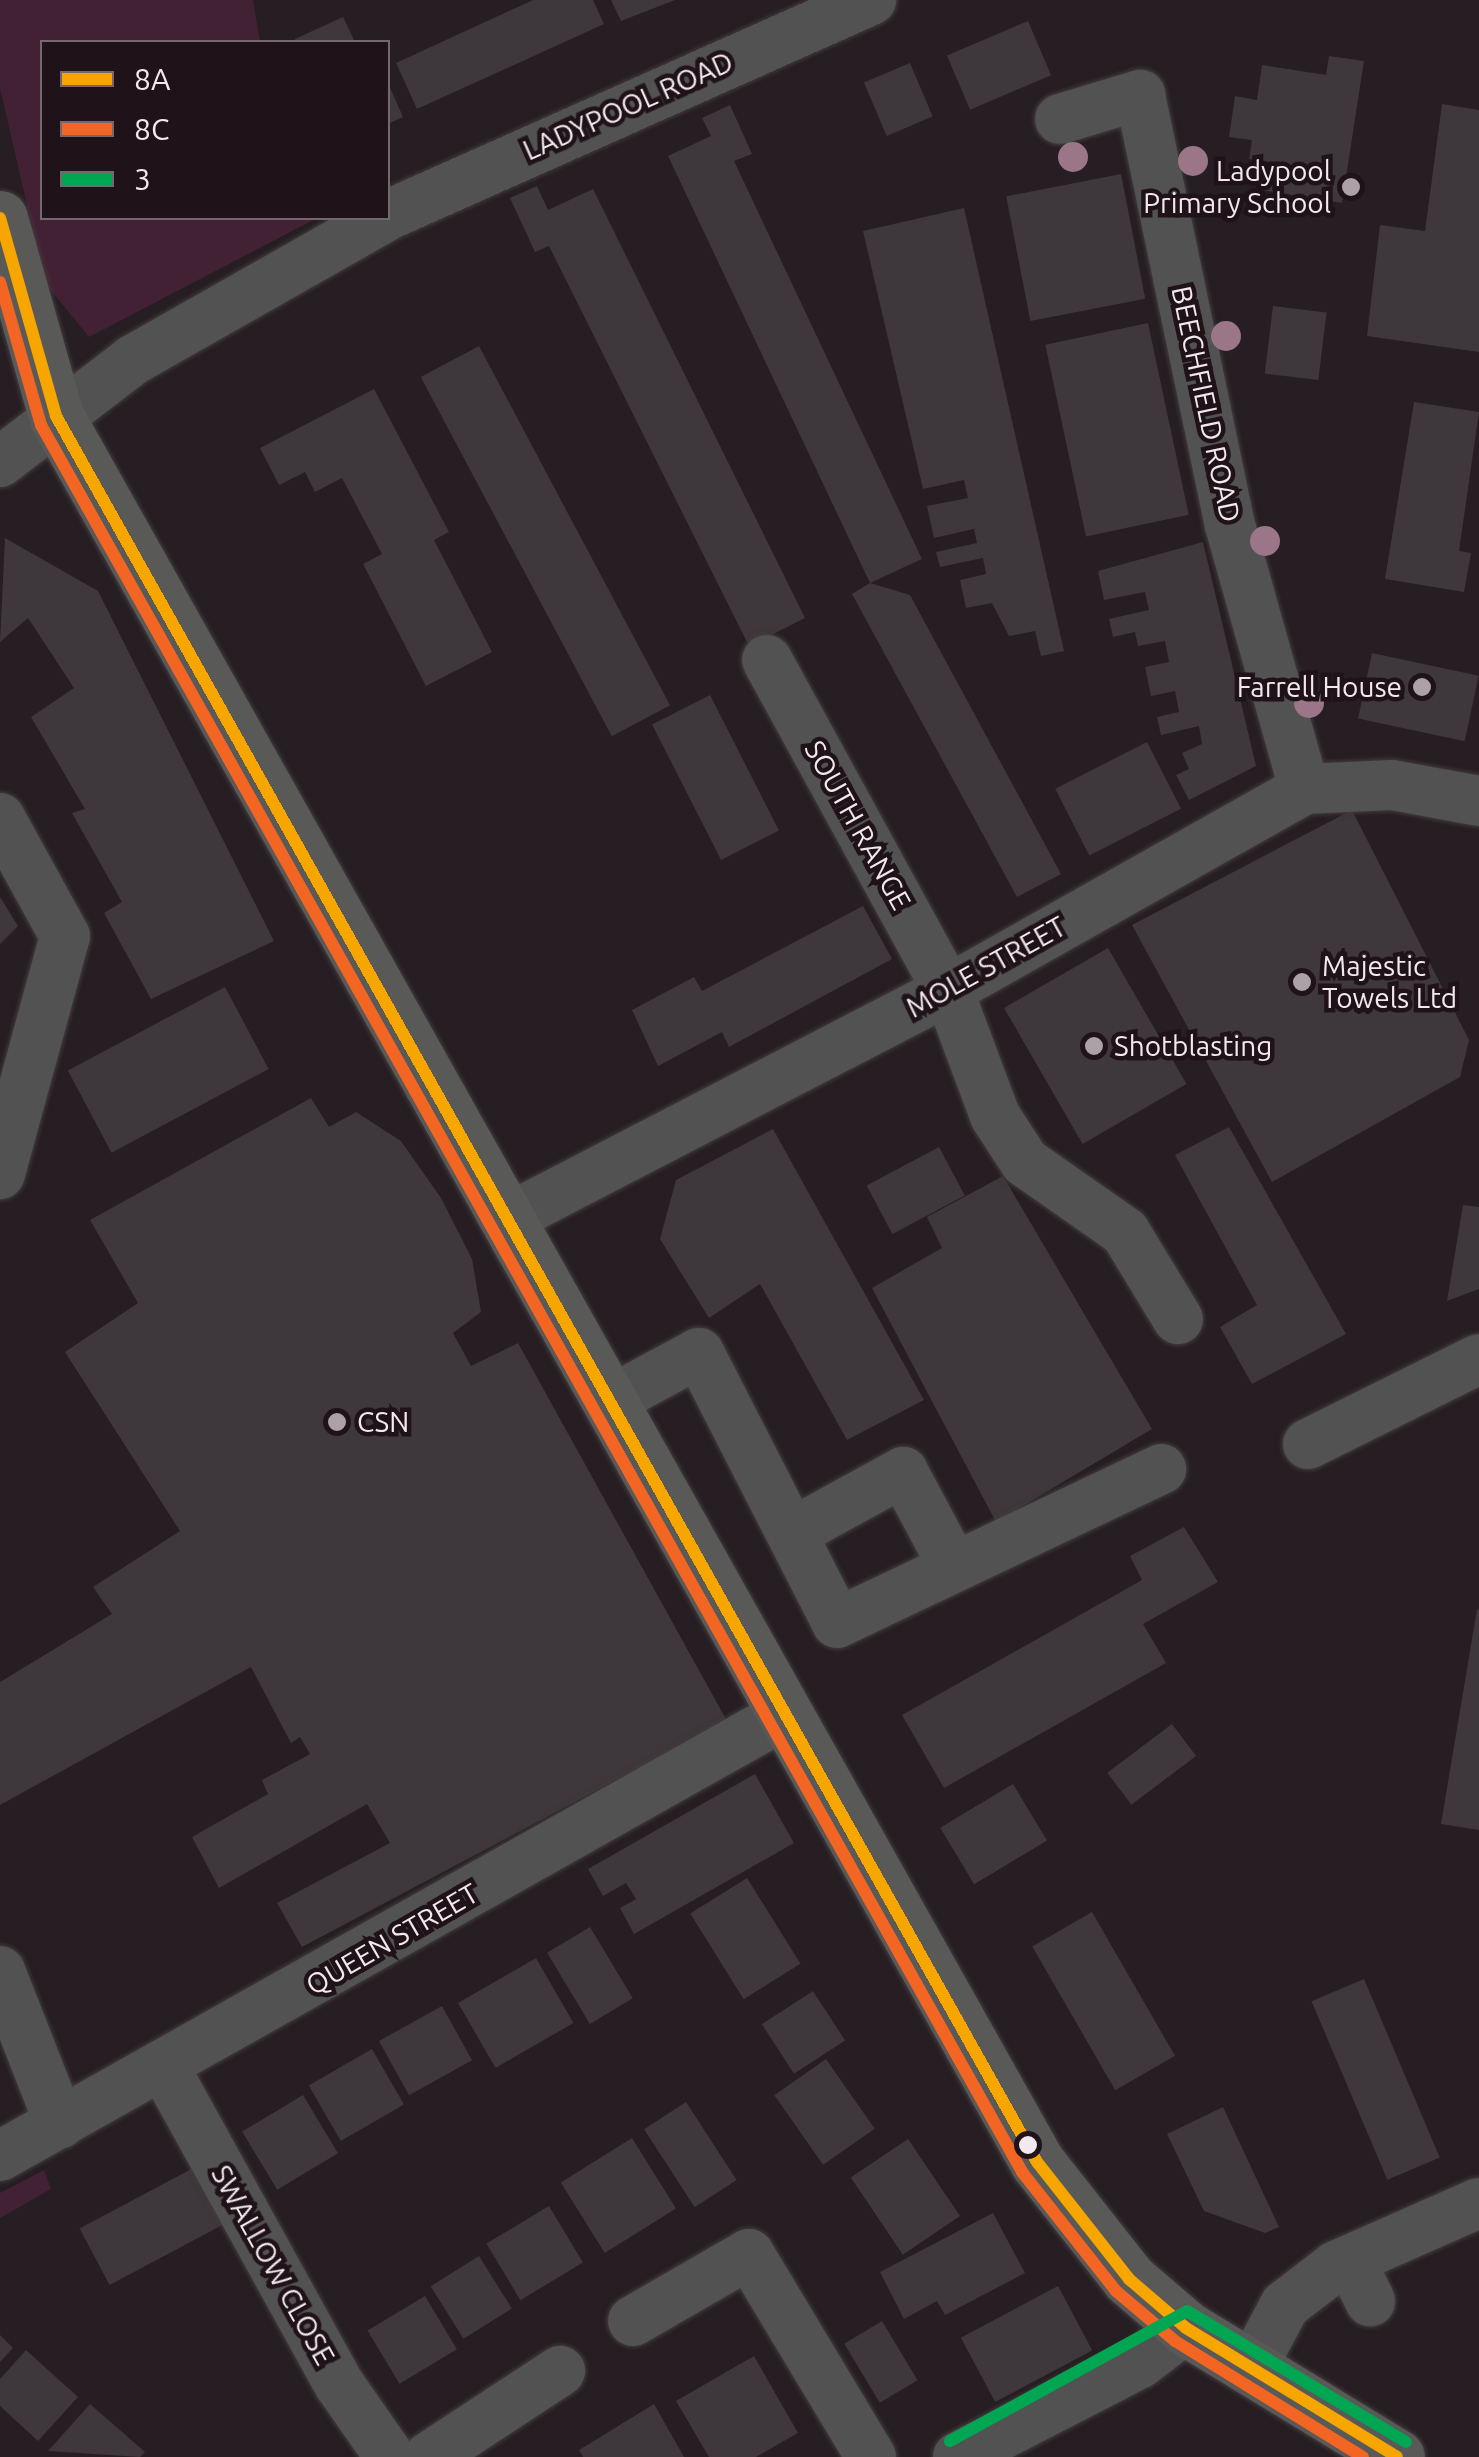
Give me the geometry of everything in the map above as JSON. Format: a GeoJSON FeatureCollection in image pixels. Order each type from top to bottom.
{"type":"FeatureCollection","features":[{"type":"Feature","properties":{"kind":"highway"},"geometry":{"type":"LineString","coordinates":[[0,218],[56,416],[782,1716],[1037,2162],[1129,2279],[1186,2328],[1384,2448]]}},
{"type":"Feature","properties":{"kind":"street","name":"LADYPOOL ROAD"},"geometry":{"type":"LineString","coordinates":[[390,214],[871,0]]}},
{"type":"Feature","properties":{"kind":"street","name":"BEECHFIELD ROAD"},"geometry":{"type":"LineString","coordinates":[[1060,119],[1140,95],[1230,525],[1304,790]]}},
{"type":"Feature","properties":{"kind":"street","name":"LADYPOOL ROAD"},"geometry":{"type":"LineString","coordinates":[[0,462],[56,416],[190,324],[378,220]]}},
{"type":"Feature","properties":{"kind":"street","name":"SOUTH RANGE"},"geometry":{"type":"LineString","coordinates":[[768,660],[948,990],[964,1048],[1025,1162],[1125,1232],[1178,1319]]}},
{"type":"Feature","properties":{"kind":"street","name":"MOLE STREET"},"geometry":{"type":"LineString","coordinates":[[507,1219],[948,990],[1304,790],[1392,785],[1479,801]]}},
{"type":"Feature","properties":{"kind":"street"},"geometry":{"type":"LineString","coordinates":[[0,818],[65,936],[0,1174]]}},
{"type":"Feature","properties":{"kind":"street"},"geometry":{"type":"LineString","coordinates":[[608,1402],[700,1352],[837,1623],[951,1562],[1028,1539],[1161,1469]]}},
{"type":"Feature","properties":{"kind":"street"},"geometry":{"type":"LineString","coordinates":[[1308,1444],[1479,1359]]}},
{"type":"Feature","properties":{"kind":"street"},"geometry":{"type":"LineString","coordinates":[[792,1533],[903,1472],[951,1562]]}},
{"type":"Feature","properties":{"kind":"street","name":"QUEEN STREET"},"geometry":{"type":"LineString","coordinates":[[0,2156],[165,2069],[782,1716]]}},
{"type":"Feature","properties":{"kind":"street"},"geometry":{"type":"LineString","coordinates":[[0,1970],[60,2124]]}},
{"type":"Feature","properties":{"kind":"street","name":"SWALLOW CLOSE"},"geometry":{"type":"LineString","coordinates":[[165,2069],[390,2457]]}},
{"type":"Feature","properties":{"kind":"street"},"geometry":{"type":"LineString","coordinates":[[1252,2369],[1286,2305],[1360,2281],[1479,2204]]}},
{"type":"Feature","properties":{"kind":"street"},"geometry":{"type":"LineString","coordinates":[[633,2321],[749,2254],[870,2457]]}},
{"type":"Feature","properties":{"kind":"street"},"geometry":{"type":"LineString","coordinates":[[958,2457],[1140,2362],[1186,2328]]}},
{"type":"Feature","properties":{"kind":"street"},"geometry":{"type":"LineString","coordinates":[[430,2457],[560,2371]]}},
{"type":"Feature","properties":{"kind":"shaded area"},"geometry":{"type":"Polygon","coordinates":[[[0,0],[253,0],[260,40],[40,40],[40,220],[313,220],[89,337],[45,283],[0,88],[0,0]]]}},
{"type":"Feature","properties":{"kind":"shaded area"},"geometry":{"type":"Polygon","coordinates":[[[44,2170],[51,2189],[0,2218],[0,2193],[44,2170]]]}},
{"type":"Feature","properties":{"kind":"building"},"geometry":{"type":"Polygon","coordinates":[[[533,0],[593,0],[604,24],[417,109],[396,63],[533,0]]]}},
{"type":"Feature","properties":{"kind":"building"},"geometry":{"type":"Polygon","coordinates":[[[611,0],[675,0],[621,21],[611,0]]]}},
{"type":"Feature","properties":{"kind":"building"},"geometry":{"type":"Polygon","coordinates":[[[343,17],[354,40],[295,40],[343,17]]]}},
{"type":"Feature","properties":{"kind":"building"},"geometry":{"type":"Polygon","coordinates":[[[1028,21],[1051,75],[970,110],[947,55],[1028,21]]]}},
{"type":"Feature","properties":{"kind":"building"},"geometry":{"type":"Polygon","coordinates":[[[1329,56],[1364,61],[1342,203],[1262,190],[1266,161],[1249,159],[1252,140],[1229,137],[1235,96],[1257,100],[1262,65],[1326,75],[1329,56]]]}},
{"type":"Feature","properties":{"kind":"building"},"geometry":{"type":"Polygon","coordinates":[[[910,63],[933,116],[887,136],[864,83],[910,63]]]}},
{"type":"Feature","properties":{"kind":"building"},"geometry":{"type":"Polygon","coordinates":[[[390,88],[403,117],[390,123],[390,88]]]}},
{"type":"Feature","properties":{"kind":"building"},"geometry":{"type":"Polygon","coordinates":[[[1442,104],[1479,110],[1479,352],[1367,336],[1380,225],[1425,231],[1442,104]]]}},
{"type":"Feature","properties":{"kind":"building"},"geometry":{"type":"Polygon","coordinates":[[[730,105],[752,154],[734,161],[922,559],[870,583],[668,156],[711,136],[702,118],[730,105]]]}},
{"type":"Feature","properties":{"kind":"building"},"geometry":{"type":"Polygon","coordinates":[[[1121,174],[1145,299],[1030,321],[1006,196],[1121,174]]]}},
{"type":"Feature","properties":{"kind":"building"},"geometry":{"type":"Polygon","coordinates":[[[537,186],[548,210],[593,189],[805,618],[749,646],[549,246],[535,252],[510,198],[537,186]]]}},
{"type":"Feature","properties":{"kind":"building"},"geometry":{"type":"Polygon","coordinates":[[[964,208],[1064,651],[1041,656],[1035,631],[1009,636],[992,603],[966,608],[960,580],[986,574],[983,558],[940,567],[936,552],[977,543],[974,529],[934,538],[927,506],[968,498],[964,480],[923,489],[863,231],[964,208]]]}},
{"type":"Feature","properties":{"kind":"building"},"geometry":{"type":"Polygon","coordinates":[[[1273,306],[1327,313],[1318,380],[1265,373],[1273,306]]]}},
{"type":"Feature","properties":{"kind":"building"},"geometry":{"type":"Polygon","coordinates":[[[1148,323],[1189,515],[1086,537],[1045,345],[1148,323]]]}},
{"type":"Feature","properties":{"kind":"building"},"geometry":{"type":"Polygon","coordinates":[[[479,346],[670,705],[612,736],[421,377],[479,346]]]}},
{"type":"Feature","properties":{"kind":"building"},"geometry":{"type":"Polygon","coordinates":[[[374,389],[449,532],[434,540],[492,652],[426,686],[363,564],[382,554],[342,478],[315,492],[305,472],[279,485],[260,448],[374,389]]]}},
{"type":"Feature","properties":{"kind":"building"},"geometry":{"type":"Polygon","coordinates":[[[1414,402],[1479,412],[1459,551],[1471,553],[1464,592],[1385,579],[1414,402]]]}},
{"type":"Feature","properties":{"kind":"building"},"geometry":{"type":"Polygon","coordinates":[[[5,538],[98,591],[274,941],[151,999],[104,913],[122,902],[72,813],[85,809],[31,717],[74,688],[28,618],[0,642],[5,538]]]}},
{"type":"Feature","properties":{"kind":"building"},"geometry":{"type":"Polygon","coordinates":[[[1203,542],[1256,766],[1189,800],[1176,775],[1189,769],[1182,753],[1202,744],[1199,726],[1161,735],[1157,717],[1179,712],[1175,691],[1151,696],[1145,667],[1169,662],[1165,641],[1138,646],[1135,632],[1113,637],[1109,619],[1149,610],[1145,592],[1104,600],[1098,571],[1203,542]]]}},
{"type":"Feature","properties":{"kind":"building"},"geometry":{"type":"Polygon","coordinates":[[[870,583],[910,595],[1061,874],[1017,897],[852,594],[870,583]]]}},
{"type":"Feature","properties":{"kind":"building","name":"Farrell House"},"geometry":{"type":"Polygon","coordinates":[[[1372,653],[1479,676],[1465,741],[1358,719],[1372,653]]]}},
{"type":"Feature","properties":{"kind":"building"},"geometry":{"type":"Polygon","coordinates":[[[710,695],[779,830],[721,860],[652,725],[710,695]]]}},
{"type":"Feature","properties":{"kind":"building"},"geometry":{"type":"Polygon","coordinates":[[[1147,742],[1181,809],[1089,856],[1055,789],[1147,742]]]}},
{"type":"Feature","properties":{"kind":"building","name":"Majestic Towels Ltd"},"geometry":{"type":"Polygon","coordinates":[[[1352,810],[1469,1040],[1460,1077],[1272,1182],[1132,925],[1352,810]]]}},
{"type":"Feature","properties":{"kind":"building"},"geometry":{"type":"Polygon","coordinates":[[[0,897],[18,926],[0,944],[0,897]]]}},
{"type":"Feature","properties":{"kind":"building"},"geometry":{"type":"Polygon","coordinates":[[[863,906],[892,959],[729,1047],[722,1032],[658,1066],[632,1010],[694,977],[702,991],[863,906]]]}},
{"type":"Feature","properties":{"kind":"building","name":"Shotblasting"},"geometry":{"type":"Polygon","coordinates":[[[1108,948],[1186,1084],[1083,1144],[1004,1008],[1108,948]]]}},
{"type":"Feature","properties":{"kind":"building"},"geometry":{"type":"Polygon","coordinates":[[[225,987],[269,1069],[111,1153],[68,1071],[225,987]]]}},
{"type":"Feature","properties":{"kind":"building","name":"CSN"},"geometry":{"type":"Polygon","coordinates":[[[311,1098],[329,1127],[356,1112],[401,1141],[441,1198],[472,1259],[481,1312],[453,1333],[471,1366],[518,1343],[727,1721],[302,1947],[277,1903],[390,1843],[367,1804],[219,1888],[192,1837],[268,1794],[262,1780],[310,1754],[300,1737],[291,1743],[251,1667],[0,1805],[0,1682],[112,1614],[93,1587],[180,1531],[65,1352],[138,1303],[90,1220],[311,1098]]]}},
{"type":"Feature","properties":{"kind":"building"},"geometry":{"type":"Polygon","coordinates":[[[1229,1127],[1346,1334],[1252,1384],[1220,1327],[1257,1305],[1175,1155],[1229,1127]]]}},
{"type":"Feature","properties":{"kind":"building"},"geometry":{"type":"Polygon","coordinates":[[[773,1129],[924,1400],[847,1440],[760,1284],[709,1318],[660,1239],[676,1180],[773,1129]]]}},
{"type":"Feature","properties":{"kind":"building"},"geometry":{"type":"Polygon","coordinates":[[[939,1147],[965,1196],[892,1234],[867,1185],[939,1147]]]}},
{"type":"Feature","properties":{"kind":"building"},"geometry":{"type":"Polygon","coordinates":[[[1003,1176],[1152,1429],[996,1522],[872,1288],[942,1248],[927,1217],[1003,1176]]]}},
{"type":"Feature","properties":{"kind":"building"},"geometry":{"type":"Polygon","coordinates":[[[1463,1205],[1479,1207],[1479,1289],[1447,1301],[1463,1205]]]}},
{"type":"Feature","properties":{"kind":"building"},"geometry":{"type":"Polygon","coordinates":[[[1184,1527],[1218,1582],[1143,1624],[1166,1663],[944,1788],[902,1715],[1142,1580],[1130,1556],[1184,1527]]]}},
{"type":"Feature","properties":{"kind":"building"},"geometry":{"type":"Polygon","coordinates":[[[1479,1610],[1479,1830],[1441,1824],[1479,1610]]]}},
{"type":"Feature","properties":{"kind":"building"},"geometry":{"type":"Polygon","coordinates":[[[1172,1724],[1196,1756],[1131,1805],[1107,1773],[1172,1724]]]}},
{"type":"Feature","properties":{"kind":"building"},"geometry":{"type":"Polygon","coordinates":[[[755,1774],[794,1843],[634,1934],[620,1908],[636,1899],[626,1883],[603,1896],[588,1869],[755,1774]]]}},
{"type":"Feature","properties":{"kind":"building"},"geometry":{"type":"Polygon","coordinates":[[[1013,1784],[1047,1841],[974,1884],[940,1828],[1013,1784]]]}},
{"type":"Feature","properties":{"kind":"building"},"geometry":{"type":"Polygon","coordinates":[[[747,1878],[801,1964],[744,1999],[690,1914],[747,1878]]]}},
{"type":"Feature","properties":{"kind":"building"},"geometry":{"type":"Polygon","coordinates":[[[1092,1912],[1175,2056],[1115,2090],[1032,1946],[1092,1912]]]}},
{"type":"Feature","properties":{"kind":"building"},"geometry":{"type":"Polygon","coordinates":[[[590,1927],[633,1998],[590,2024],[547,1953],[590,1927]]]}},
{"type":"Feature","properties":{"kind":"building"},"geometry":{"type":"Polygon","coordinates":[[[536,1958],[574,2023],[496,2068],[458,2003],[536,1958]]]}},
{"type":"Feature","properties":{"kind":"building"},"geometry":{"type":"Polygon","coordinates":[[[1364,1979],[1440,2158],[1387,2180],[1312,2001],[1364,1979]]]}},
{"type":"Feature","properties":{"kind":"building"},"geometry":{"type":"Polygon","coordinates":[[[813,1991],[845,2040],[794,2074],[762,2024],[813,1991]]]}},
{"type":"Feature","properties":{"kind":"building"},"geometry":{"type":"Polygon","coordinates":[[[442,2006],[472,2060],[409,2095],[379,2041],[442,2006]]]}},
{"type":"Feature","properties":{"kind":"building"},"geometry":{"type":"Polygon","coordinates":[[[372,2049],[404,2104],[341,2141],[309,2086],[372,2049]]]}},
{"type":"Feature","properties":{"kind":"building"},"geometry":{"type":"Polygon","coordinates":[[[826,2059],[875,2129],[823,2165],[774,2095],[826,2059]]]}},
{"type":"Feature","properties":{"kind":"building"},"geometry":{"type":"Polygon","coordinates":[[[303,2095],[338,2153],[277,2190],[242,2132],[303,2095]]]}},
{"type":"Feature","properties":{"kind":"building"},"geometry":{"type":"Polygon","coordinates":[[[686,2102],[737,2180],[695,2207],[644,2129],[686,2102]]]}},
{"type":"Feature","properties":{"kind":"building"},"geometry":{"type":"Polygon","coordinates":[[[1223,2107],[1279,2227],[1265,2233],[1204,2211],[1167,2134],[1223,2107]]]}},
{"type":"Feature","properties":{"kind":"building"},"geometry":{"type":"Polygon","coordinates":[[[632,2138],[676,2208],[605,2253],[561,2183],[632,2138]]]}},
{"type":"Feature","properties":{"kind":"building"},"geometry":{"type":"Polygon","coordinates":[[[908,2139],[960,2216],[903,2255],[851,2178],[908,2139]]]}},
{"type":"Feature","properties":{"kind":"building"},"geometry":{"type":"Polygon","coordinates":[[[197,2166],[227,2223],[110,2285],[80,2228],[197,2166]]]}},
{"type":"Feature","properties":{"kind":"building"},"geometry":{"type":"Polygon","coordinates":[[[549,2206],[583,2263],[520,2300],[486,2244],[549,2206]]]}},
{"type":"Feature","properties":{"kind":"building"},"geometry":{"type":"Polygon","coordinates":[[[993,2213],[1025,2273],[945,2315],[937,2301],[904,2319],[880,2272],[993,2213]]]}},
{"type":"Feature","properties":{"kind":"building"},"geometry":{"type":"Polygon","coordinates":[[[479,2256],[512,2309],[464,2339],[431,2286],[479,2256]]]}},
{"type":"Feature","properties":{"kind":"building"},"geometry":{"type":"Polygon","coordinates":[[[1058,2286],[1092,2350],[995,2402],[961,2338],[1058,2286]]]}},
{"type":"Feature","properties":{"kind":"building"},"geometry":{"type":"Polygon","coordinates":[[[425,2296],[457,2349],[400,2384],[368,2331],[425,2296]]]}},
{"type":"Feature","properties":{"kind":"building"},"geometry":{"type":"Polygon","coordinates":[[[882,2321],[918,2380],[880,2403],[844,2344],[882,2321]]]}},
{"type":"Feature","properties":{"kind":"building"},"geometry":{"type":"Polygon","coordinates":[[[0,2335],[13,2348],[0,2362],[0,2335]]]}},
{"type":"Feature","properties":{"kind":"building"},"geometry":{"type":"Polygon","coordinates":[[[26,2350],[78,2397],[38,2441],[0,2406],[0,2379],[26,2350]]]}},
{"type":"Feature","properties":{"kind":"building"},"geometry":{"type":"Polygon","coordinates":[[[754,2356],[798,2433],[756,2457],[709,2457],[676,2401],[754,2356]]]}},
{"type":"Feature","properties":{"kind":"building"},"geometry":{"type":"Polygon","coordinates":[[[90,2404],[145,2452],[140,2457],[48,2451],[90,2404]]]}},
{"type":"Feature","properties":{"kind":"building"},"geometry":{"type":"Polygon","coordinates":[[[654,2404],[684,2457],[583,2457],[579,2450],[654,2404]]]}},
{"type":"Feature","properties":{"kind":"transit line","name":"8A"},"geometry":{"type":"LineString","coordinates":[[0,218],[56,416],[1037,2162],[1129,2279],[1186,2328],[1397,2457]]}},
{"type":"Feature","properties":{"kind":"transit line","name":"8C"},"geometry":{"type":"LineString","coordinates":[[0,282],[41,425],[1022,2172],[1116,2291],[1175,2341],[1363,2457]]}},
{"type":"Feature","properties":{"kind":"transit line","name":"3"},"geometry":{"type":"LineString","coordinates":[[950,2441],[1187,2311],[1406,2442]]}},
{"type":"Feature","properties":{"kind":"place","name":"Ladypool Primary School"},"geometry":{"type":"Point","coordinates":[1351,187]}},
{"type":"Feature","properties":{"kind":"place","name":"Farrell House"},"geometry":{"type":"Point","coordinates":[1422,687]}},
{"type":"Feature","properties":{"kind":"place","name":"Majestic Towels Ltd"},"geometry":{"type":"Point","coordinates":[1302,982]}},
{"type":"Feature","properties":{"kind":"place","name":"Shotblasting"},"geometry":{"type":"Point","coordinates":[1094,1046]}},
{"type":"Feature","properties":{"kind":"place","name":"CSN"},"geometry":{"type":"Point","coordinates":[337,1422]}}]}
